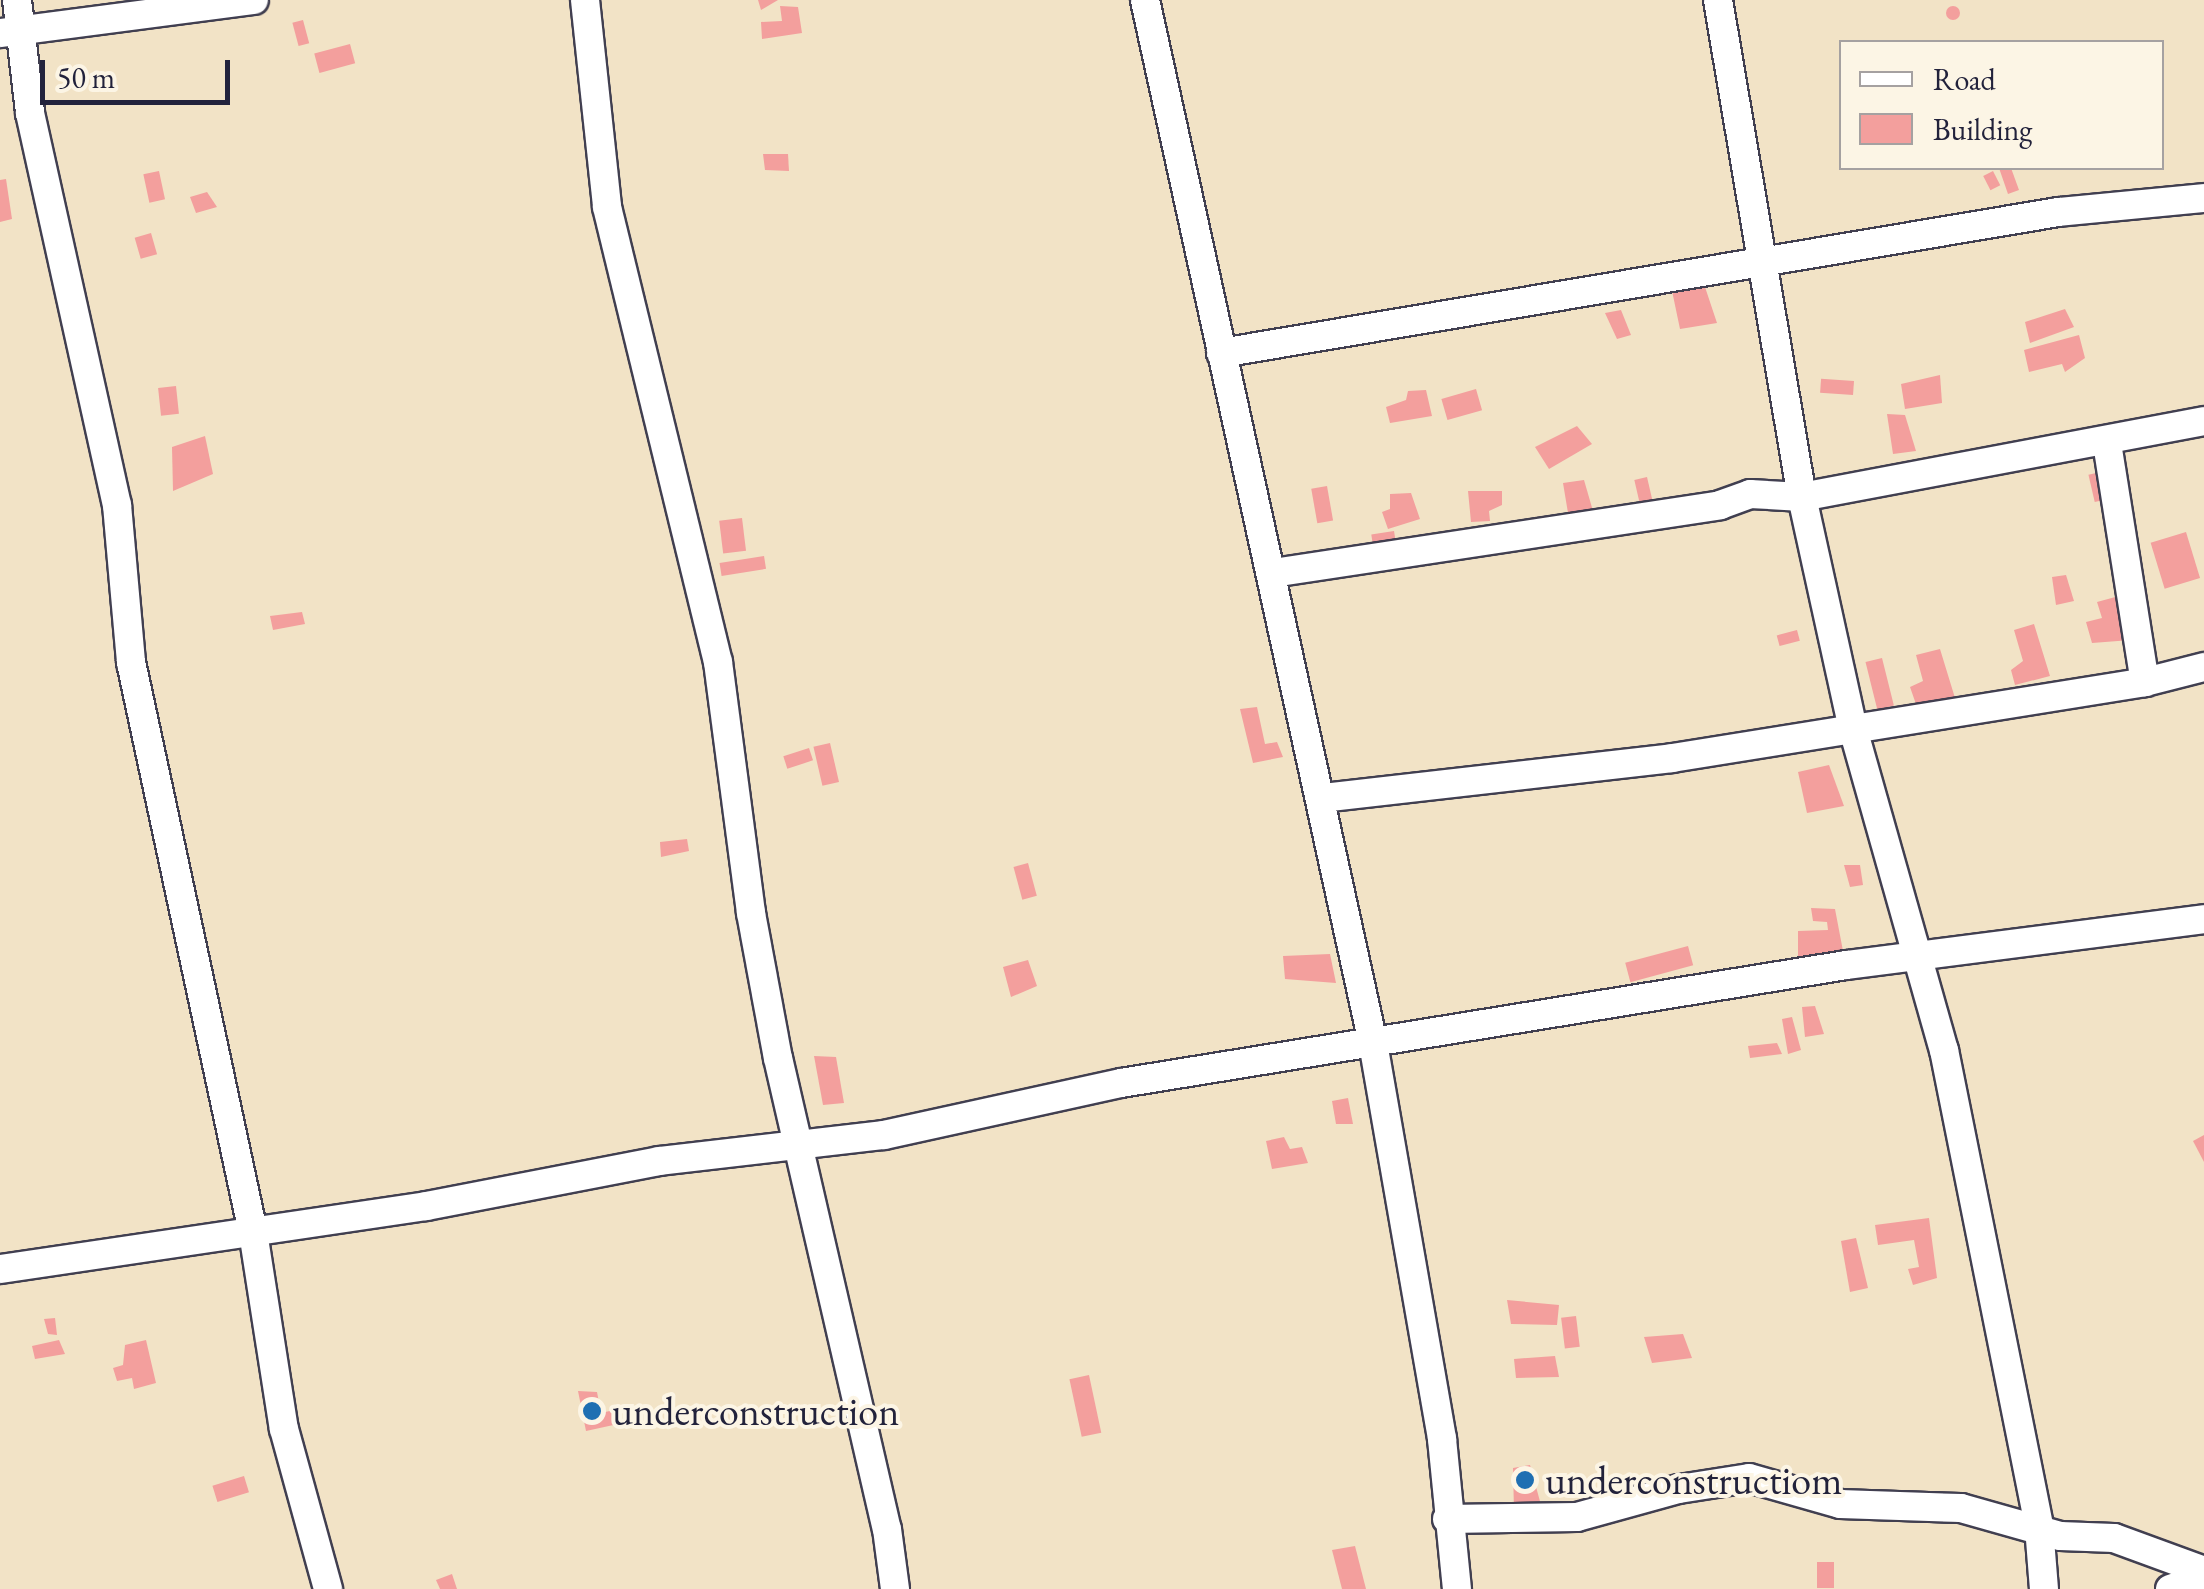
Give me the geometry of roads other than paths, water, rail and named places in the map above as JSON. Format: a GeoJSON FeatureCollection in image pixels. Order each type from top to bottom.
{"type":"FeatureCollection","features":[{"type":"Feature","properties":{"kind":"street"},"geometry":{"type":"LineString","coordinates":[[17,0],[11,32],[117,505],[131,662],[253,1232],[284,1429],[328,1589]]}},
{"type":"Feature","properties":{"kind":"street"},"geometry":{"type":"LineString","coordinates":[[11,32],[254,0]]}},
{"type":"Feature","properties":{"kind":"street"},"geometry":{"type":"LineString","coordinates":[[585,0],[607,207],[718,662],[751,912],[795,1142],[842,1324],[894,1589]]}},
{"type":"Feature","properties":{"kind":"street"},"geometry":{"type":"LineString","coordinates":[[1144,0],[1220,353],[1274,573],[1374,1043],[1442,1438],[1457,1589]]}},
{"type":"Feature","properties":{"kind":"street"},"geometry":{"type":"LineString","coordinates":[[1718,0],[1802,496],[1853,729],[1913,957],[1944,1050],[2039,1526],[2044,1589]]}},
{"type":"Feature","properties":{"kind":"street"},"geometry":{"type":"LineString","coordinates":[[1220,353],[2058,212],[2204,198]]}},
{"type":"Feature","properties":{"kind":"street"},"geometry":{"type":"LineString","coordinates":[[1274,573],[1720,505],[1762,492],[1802,496],[2107,443],[2204,421]]}},
{"type":"Feature","properties":{"kind":"street"},"geometry":{"type":"LineString","coordinates":[[2107,443],[2145,682]]}},
{"type":"Feature","properties":{"kind":"street"},"geometry":{"type":"LineString","coordinates":[[1322,798],[1672,758],[2145,682],[2204,666]]}},
{"type":"Feature","properties":{"kind":"street"},"geometry":{"type":"LineString","coordinates":[[0,1270],[795,1142],[884,1135],[1122,1084],[1913,957],[2204,919]]}},
{"type":"Feature","properties":{"kind":"street"},"geometry":{"type":"LineString","coordinates":[[1448,1519],[1577,1517],[1679,1488],[1750,1478],[1840,1504],[1962,1508],[2039,1526],[2060,1536],[2126,1540],[2204,1574]]}},
{"type":"Feature","properties":{"kind":"street"},"geometry":{"type":"LineString","coordinates":[[2170,1589],[2204,1574]]}},
{"type":"Feature","properties":{"kind":"place","name":"underconstruction"},"geometry":{"type":"Point","coordinates":[592,1411]}},
{"type":"Feature","properties":{"kind":"place","name":"underconstructiom"},"geometry":{"type":"Point","coordinates":[1525,1480]}}]}
